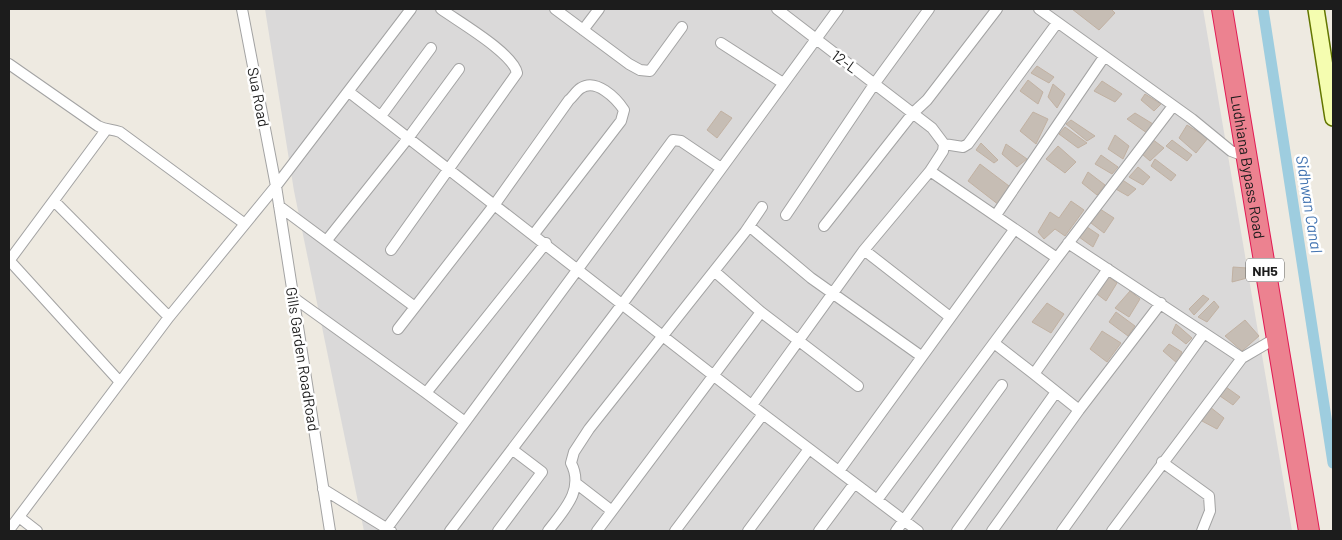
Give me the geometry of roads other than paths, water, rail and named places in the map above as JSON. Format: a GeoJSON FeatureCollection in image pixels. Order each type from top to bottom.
{"type":"FeatureCollection","features":[{"type":"Feature","properties":{"kind":"highway","name":"Ludhiana Bypass Road"},"geometry":{"type":"LineString","coordinates":[[1222,9],[1309,531]]}},
{"type":"Feature","properties":{"kind":"highway","name":"Ludhiana Bypass Road"},"geometry":{"type":"LineString","coordinates":[[1236,9],[1288,336],[1322,531]]}},
{"type":"Feature","properties":{"kind":"street","name":"Sua Road"},"geometry":{"type":"LineString","coordinates":[[242,9],[276,186]]}},
{"type":"Feature","properties":{"kind":"street"},"geometry":{"type":"LineString","coordinates":[[9,530],[169,318],[276,186],[411,9]]}},
{"type":"Feature","properties":{"kind":"street"},"geometry":{"type":"LineString","coordinates":[[390,250],[517,73],[516,66],[505,55],[442,9]]}},
{"type":"Feature","properties":{"kind":"street"},"geometry":{"type":"LineString","coordinates":[[555,9],[629,64],[640,70],[650,71],[682,27]]}},
{"type":"Feature","properties":{"kind":"street"},"geometry":{"type":"LineString","coordinates":[[583,30],[599,9]]}},
{"type":"Feature","properties":{"kind":"street","name":"12-L"},"geometry":{"type":"LineString","coordinates":[[779,9],[815,39],[932,128],[944,144]]}},
{"type":"Feature","properties":{"kind":"street"},"geometry":{"type":"LineString","coordinates":[[450,531],[623,303],[782,83],[838,9]]}},
{"type":"Feature","properties":{"kind":"street"},"geometry":{"type":"LineString","coordinates":[[786,215],[875,83],[929,9]]}},
{"type":"Feature","properties":{"kind":"street"},"geometry":{"type":"LineString","coordinates":[[824,226],[913,113],[927,100],[997,9]]}},
{"type":"Feature","properties":{"kind":"street"},"geometry":{"type":"LineString","coordinates":[[1039,9],[1173,106],[1231,151],[1248,157]]}},
{"type":"Feature","properties":{"kind":"street"},"geometry":{"type":"LineString","coordinates":[[1316,9],[1328,56],[1333,118]]}},
{"type":"Feature","properties":{"kind":"street"},"geometry":{"type":"LineString","coordinates":[[752,405],[835,294],[864,250],[930,171],[943,150],[944,144],[963,146],[968,144],[1056,23]]}},
{"type":"Feature","properties":{"kind":"street"},"geometry":{"type":"LineString","coordinates":[[721,43],[782,83]]}},
{"type":"Feature","properties":{"kind":"street"},"geometry":{"type":"LineString","coordinates":[[381,116],[431,48]]}},
{"type":"Feature","properties":{"kind":"street"},"geometry":{"type":"LineString","coordinates":[[996,215],[1104,57]]}},
{"type":"Feature","properties":{"kind":"street"},"geometry":{"type":"LineString","coordinates":[[9,64],[106,130],[112,129],[120,132],[245,224]]}},
{"type":"Feature","properties":{"kind":"street"},"geometry":{"type":"LineString","coordinates":[[326,240],[409,137],[459,69]]}},
{"type":"Feature","properties":{"kind":"street"},"geometry":{"type":"LineString","coordinates":[[398,329],[495,204],[569,100],[581,88],[591,85],[602,89],[617,100],[624,110],[621,121],[534,234]]}},
{"type":"Feature","properties":{"kind":"street"},"geometry":{"type":"LineString","coordinates":[[349,92],[546,243],[763,414],[918,531]]}},
{"type":"Feature","properties":{"kind":"street"},"geometry":{"type":"LineString","coordinates":[[877,500],[1068,243],[1173,106]]}},
{"type":"Feature","properties":{"kind":"street"},"geometry":{"type":"LineString","coordinates":[[106,130],[9,260],[120,382]]}},
{"type":"Feature","properties":{"kind":"street"},"geometry":{"type":"LineString","coordinates":[[323,489],[389,530],[465,422],[673,140],[681,141],[721,168]]}},
{"type":"Feature","properties":{"kind":"street"},"geometry":{"type":"LineString","coordinates":[[930,171],[1057,258]]}},
{"type":"Feature","properties":{"kind":"street","name":"Gills Garden RoadRoad"},"geometry":{"type":"LineString","coordinates":[[276,186],[330,531]]}},
{"type":"Feature","properties":{"kind":"street"},"geometry":{"type":"LineString","coordinates":[[54,201],[169,318]]}},
{"type":"Feature","properties":{"kind":"street"},"geometry":{"type":"LineString","coordinates":[[279,206],[415,307]]}},
{"type":"Feature","properties":{"kind":"street"},"geometry":{"type":"LineString","coordinates":[[548,531],[568,504],[577,484],[575,471],[571,463],[574,452],[589,429],[762,207]]}},
{"type":"Feature","properties":{"kind":"street"},"geometry":{"type":"LineString","coordinates":[[749,226],[811,278],[921,356]]}},
{"type":"Feature","properties":{"kind":"street"},"geometry":{"type":"LineString","coordinates":[[839,471],[1014,230]]}},
{"type":"Feature","properties":{"kind":"street"},"geometry":{"type":"LineString","coordinates":[[426,393],[546,243]]}},
{"type":"Feature","properties":{"kind":"street"},"geometry":{"type":"LineString","coordinates":[[1068,243],[1242,358]]}},
{"type":"Feature","properties":{"kind":"street"},"geometry":{"type":"LineString","coordinates":[[864,250],[950,317]]}},
{"type":"Feature","properties":{"kind":"street"},"geometry":{"type":"LineString","coordinates":[[1034,374],[1108,269]]}},
{"type":"Feature","properties":{"kind":"street"},"geometry":{"type":"LineString","coordinates":[[714,271],[761,312],[858,386]]}},
{"type":"Feature","properties":{"kind":"street"},"geometry":{"type":"LineString","coordinates":[[294,298],[465,422]]}},
{"type":"Feature","properties":{"kind":"street"},"geometry":{"type":"LineString","coordinates":[[992,531],[1078,410],[1160,303]]}},
{"type":"Feature","properties":{"kind":"street"},"geometry":{"type":"LineString","coordinates":[[597,531],[761,312]]}},
{"type":"Feature","properties":{"kind":"street"},"geometry":{"type":"LineString","coordinates":[[1062,531],[1204,332]]}},
{"type":"Feature","properties":{"kind":"street"},"geometry":{"type":"LineString","coordinates":[[1112,531],[1242,358],[1276,338]]}},
{"type":"Feature","properties":{"kind":"street"},"geometry":{"type":"LineString","coordinates":[[994,343],[1078,410]]}},
{"type":"Feature","properties":{"kind":"street"},"geometry":{"type":"LineString","coordinates":[[896,531],[1002,386]]}},
{"type":"Feature","properties":{"kind":"street"},"geometry":{"type":"LineString","coordinates":[[957,531],[1056,392]]}},
{"type":"Feature","properties":{"kind":"street"},"geometry":{"type":"LineString","coordinates":[[674,531],[763,414]]}},
{"type":"Feature","properties":{"kind":"street"},"geometry":{"type":"LineString","coordinates":[[748,531],[809,449]]}},
{"type":"Feature","properties":{"kind":"street"},"geometry":{"type":"LineString","coordinates":[[498,531],[542,472],[513,450]]}},
{"type":"Feature","properties":{"kind":"street"},"geometry":{"type":"LineString","coordinates":[[1162,462],[1209,496],[1210,511],[1202,531]]}},
{"type":"Feature","properties":{"kind":"street"},"geometry":{"type":"LineString","coordinates":[[577,484],[612,511]]}},
{"type":"Feature","properties":{"kind":"street"},"geometry":{"type":"LineString","coordinates":[[819,531],[854,484]]}},
{"type":"Feature","properties":{"kind":"street"},"geometry":{"type":"LineString","coordinates":[[19,517],[37,531]]}},
{"type":"Feature","properties":{"kind":"waterway","name":"Sidhwan Canal"},"geometry":{"type":"LineString","coordinates":[[1263,9],[1333,463]]}}]}
